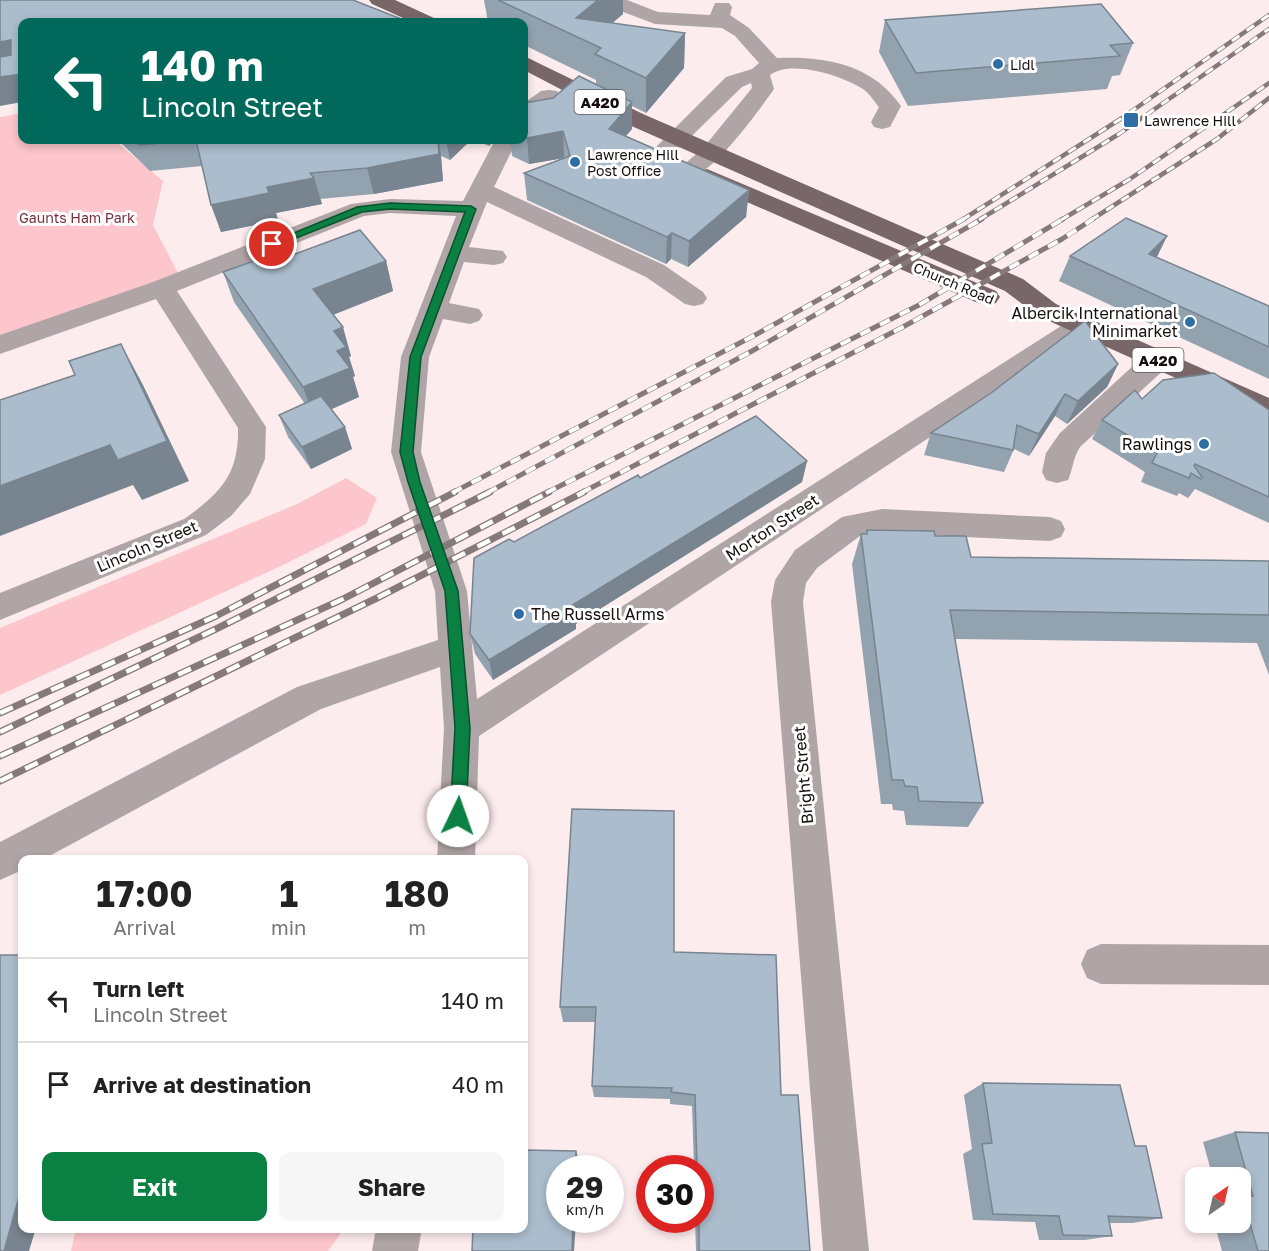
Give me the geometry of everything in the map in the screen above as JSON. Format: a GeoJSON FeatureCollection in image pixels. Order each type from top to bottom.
{"type":"FeatureCollection","features":[{"type":"Feature","properties":{"kind":"main road"},"geometry":{"type":"LineString","coordinates":[[379,0],[418,18]]}},
{"type":"Feature","properties":{"kind":"main road","name":"A420"},"geometry":{"type":"LineString","coordinates":[[528,64],[606,106],[712,152]]}},
{"type":"Feature","properties":{"kind":"main road","name":"A420"},"geometry":{"type":"LineString","coordinates":[[528,84],[598,124]]}},
{"type":"Feature","properties":{"kind":"main road","name":"A420"},"geometry":{"type":"LineString","coordinates":[[651,150],[691,169]]}},
{"type":"Feature","properties":{"kind":"main road","name":"Church Road"},"geometry":{"type":"LineString","coordinates":[[712,152],[889,230],[1007,294]]}},
{"type":"Feature","properties":{"kind":"main road","name":"Church Road"},"geometry":{"type":"LineString","coordinates":[[691,169],[864,243],[1047,310],[1269,410]]}},
{"type":"Feature","properties":{"kind":"street"},"geometry":{"type":"LineString","coordinates":[[609,0],[655,18],[727,22]]}},
{"type":"Feature","properties":{"kind":"street"},"geometry":{"type":"LineString","coordinates":[[691,169],[712,152],[763,88],[765,69],[742,32],[719,17],[725,0]]}},
{"type":"Feature","properties":{"kind":"street"},"geometry":{"type":"LineString","coordinates":[[651,150],[679,138],[734,82],[787,62],[817,64],[856,76],[873,86],[890,106],[882,122]]}},
{"type":"Feature","properties":{"kind":"street"},"geometry":{"type":"LineString","coordinates":[[528,109],[549,96]]}},
{"type":"Feature","properties":{"kind":"street"},"geometry":{"type":"LineString","coordinates":[[456,855],[462,728],[451,591],[406,452],[415,357],[475,200],[504,144]]}},
{"type":"Feature","properties":{"kind":"street"},"geometry":{"type":"LineString","coordinates":[[13,347],[360,209],[390,206],[475,200],[655,271],[694,298]]}},
{"type":"Feature","properties":{"kind":"street"},"geometry":{"type":"LineString","coordinates":[[454,253],[494,257]]}},
{"type":"Feature","properties":{"kind":"street","name":"Lincoln Street"},"geometry":{"type":"LineString","coordinates":[[0,607],[195,527],[223,507],[246,474],[254,446],[252,427],[162,288]]}},
{"type":"Feature","properties":{"kind":"street"},"geometry":{"type":"LineString","coordinates":[[433,309],[470,315]]}},
{"type":"Feature","properties":{"kind":"street","name":"Morton Street"},"geometry":{"type":"LineString","coordinates":[[462,728],[1081,325]]}},
{"type":"Feature","properties":{"kind":"street"},"geometry":{"type":"LineString","coordinates":[[1057,472],[1061,453],[1070,440],[1157,360]]}},
{"type":"Feature","properties":{"kind":"street","name":"Bright Street"},"geometry":{"type":"LineString","coordinates":[[846,1251],[787,602],[791,580],[807,559],[853,525],[882,521],[1050,529]]}},
{"type":"Feature","properties":{"kind":"street"},"geometry":{"type":"LineString","coordinates":[[0,862],[309,698],[455,648]]}},
{"type":"Feature","properties":{"kind":"street"},"geometry":{"type":"LineString","coordinates":[[1101,964],[1269,965]]}},
{"type":"Feature","properties":{"kind":"street"},"geometry":{"type":"LineString","coordinates":[[395,1251],[398,1233]]}},
{"type":"Feature","properties":{"kind":"green space","name":"Gaunts Ham Park"},"geometry":{"type":"Polygon","coordinates":[[[18,114],[18,144],[119,144],[163,181],[153,225],[180,277],[0,337],[0,117],[18,114]]]}},
{"type":"Feature","properties":{"kind":"green space"},"geometry":{"type":"Polygon","coordinates":[[[346,478],[377,498],[366,524],[283,565],[0,695],[0,628],[297,504],[346,478]]]}},
{"type":"Feature","properties":{"kind":"green space"},"geometry":{"type":"Polygon","coordinates":[[[75,1233],[341,1233],[328,1251],[71,1251],[75,1233]]]}},
{"type":"Feature","properties":{"kind":"building"},"geometry":{"type":"Polygon","coordinates":[[[0,0],[353,0],[399,18],[18,18],[18,75],[0,77],[0,57],[11,55],[11,40],[0,42],[0,0]]]}},
{"type":"Feature","properties":{"kind":"building"},"geometry":{"type":"Polygon","coordinates":[[[498,0],[598,0],[576,18],[685,33],[646,78],[595,54],[601,48],[498,0]]]}},
{"type":"Feature","properties":{"kind":"building"},"geometry":{"type":"Polygon","coordinates":[[[1101,4],[1133,43],[1110,45],[1120,56],[916,73],[885,20],[1101,4]]]}},
{"type":"Feature","properties":{"kind":"building"},"geometry":{"type":"Polygon","coordinates":[[[579,76],[632,102],[609,129],[749,190],[689,241],[672,233],[667,237],[524,173],[570,156],[563,131],[528,138],[528,102],[553,98],[579,76]]]}},
{"type":"Feature","properties":{"kind":"building"},"geometry":{"type":"Polygon","coordinates":[[[197,144],[438,144],[439,154],[367,168],[310,173],[314,178],[267,187],[269,193],[211,205],[197,144]]]}},
{"type":"Feature","properties":{"kind":"building"},"geometry":{"type":"Polygon","coordinates":[[[1126,218],[1167,236],[1149,254],[1269,306],[1269,347],[1070,256],[1126,218]]]}},
{"type":"Feature","properties":{"kind":"building"},"geometry":{"type":"Polygon","coordinates":[[[360,230],[386,261],[313,289],[343,327],[334,331],[346,347],[337,351],[350,368],[303,387],[223,272],[285,250],[287,257],[360,230]]]}},
{"type":"Feature","properties":{"kind":"building"},"geometry":{"type":"Polygon","coordinates":[[[1085,321],[1118,364],[1078,401],[1065,394],[1039,434],[1017,425],[1013,450],[931,433],[991,393],[1085,321]]]}},
{"type":"Feature","properties":{"kind":"building"},"geometry":{"type":"Polygon","coordinates":[[[121,344],[167,441],[118,460],[110,445],[0,486],[0,400],[75,375],[69,361],[121,344]]]}},
{"type":"Feature","properties":{"kind":"building"},"geometry":{"type":"Polygon","coordinates":[[[1214,373],[1269,410],[1269,497],[1195,464],[1201,479],[1191,473],[1189,478],[1152,463],[1157,453],[1102,420],[1135,390],[1142,399],[1163,380],[1214,373]]]}},
{"type":"Feature","properties":{"kind":"building"},"geometry":{"type":"Polygon","coordinates":[[[321,396],[345,427],[302,447],[279,415],[321,396]]]}},
{"type":"Feature","properties":{"kind":"building"},"geometry":{"type":"Polygon","coordinates":[[[756,416],[807,461],[571,606],[574,609],[489,660],[470,634],[474,558],[509,539],[514,542],[638,475],[640,478],[756,416]]]}},
{"type":"Feature","properties":{"kind":"building"},"geometry":{"type":"Polygon","coordinates":[[[867,530],[934,531],[935,536],[966,536],[971,557],[1269,561],[1269,615],[950,610],[983,803],[919,801],[917,787],[905,786],[903,780],[892,780],[861,534],[867,534],[867,530]]]}},
{"type":"Feature","properties":{"kind":"building"},"geometry":{"type":"Polygon","coordinates":[[[572,809],[674,811],[674,952],[776,955],[781,1095],[798,1095],[810,1251],[699,1251],[699,1233],[714,1233],[714,1155],[697,1155],[695,1095],[671,1092],[672,1088],[592,1086],[596,1007],[560,1007],[572,809]]]}},
{"type":"Feature","properties":{"kind":"building"},"geometry":{"type":"Polygon","coordinates":[[[0,955],[18,955],[18,1200],[4,1251],[0,1251],[0,955]]]}},
{"type":"Feature","properties":{"kind":"building"},"geometry":{"type":"Polygon","coordinates":[[[983,1083],[1120,1085],[1135,1146],[1146,1146],[1162,1218],[1108,1216],[1112,1236],[1063,1235],[1059,1216],[993,1214],[982,1144],[992,1143],[983,1083]]]}},
{"type":"Feature","properties":{"kind":"building"},"geometry":{"type":"Polygon","coordinates":[[[1235,1132],[1269,1133],[1269,1251],[1258,1251],[1251,1227],[1251,1196],[1253,1196],[1251,1167],[1245,1167],[1235,1132]]]}},
{"type":"Feature","properties":{"kind":"building"},"geometry":{"type":"Polygon","coordinates":[[[528,1150],[576,1151],[576,1155],[546,1155],[546,1233],[573,1233],[572,1251],[472,1251],[473,1233],[528,1233],[528,1150]]]}},
{"type":"Feature","properties":{"kind":"railway"},"geometry":{"type":"LineString","coordinates":[[962,220],[1122,118],[1269,15]]}},
{"type":"Feature","properties":{"kind":"railway"},"geometry":{"type":"LineString","coordinates":[[979,220],[1119,134],[1269,29]]}},
{"type":"Feature","properties":{"kind":"railway"},"geometry":{"type":"LineString","coordinates":[[1061,220],[1130,179],[1269,83]]}},
{"type":"Feature","properties":{"kind":"railway"},"geometry":{"type":"LineString","coordinates":[[1091,220],[1217,139],[1269,98]]}},
{"type":"Feature","properties":{"kind":"railway"},"geometry":{"type":"LineString","coordinates":[[452,493],[757,334],[964,219]]}},
{"type":"Feature","properties":{"kind":"railway"},"geometry":{"type":"LineString","coordinates":[[487,493],[752,351],[982,219]]}},
{"type":"Feature","properties":{"kind":"railway"},"geometry":{"type":"LineString","coordinates":[[546,493],[919,305],[1063,219]]}},
{"type":"Feature","properties":{"kind":"railway"},"geometry":{"type":"LineString","coordinates":[[581,493],[901,328],[1062,239],[1093,219]]}},
{"type":"Feature","properties":{"kind":"railway"},"geometry":{"type":"LineString","coordinates":[[0,713],[216,616],[455,492]]}},
{"type":"Feature","properties":{"kind":"railway"},"geometry":{"type":"LineString","coordinates":[[0,732],[218,628],[490,492]]}},
{"type":"Feature","properties":{"kind":"railway"},"geometry":{"type":"LineString","coordinates":[[0,756],[343,599],[549,492]]}},
{"type":"Feature","properties":{"kind":"railway"},"geometry":{"type":"LineString","coordinates":[[0,781],[377,598],[584,492]]}},
{"type":"Feature","properties":{"kind":"place","name":"Lidl"},"geometry":{"type":"Point","coordinates":[998,64]}},
{"type":"Feature","properties":{"kind":"place","name":"Lawrence Hill"},"geometry":{"type":"Point","coordinates":[1131,120]}},
{"type":"Feature","properties":{"kind":"place","name":"Lawrence Hill Post Office"},"geometry":{"type":"Point","coordinates":[575,162]}},
{"type":"Feature","properties":{"kind":"place","name":"Albercik International Minimarket"},"geometry":{"type":"Point","coordinates":[1190,322]}},
{"type":"Feature","properties":{"kind":"place","name":"Rawlings"},"geometry":{"type":"Point","coordinates":[1204,444]}},
{"type":"Feature","properties":{"kind":"place","name":"The Russell Arms"},"geometry":{"type":"Point","coordinates":[519,614]}},
{"type":"Feature","properties":{"kind":"route"},"geometry":{"type":"LineString","coordinates":[[272,244],[360,209],[390,206],[471,209],[415,357],[406,452],[451,591],[462,728],[458,816]]}}]}
